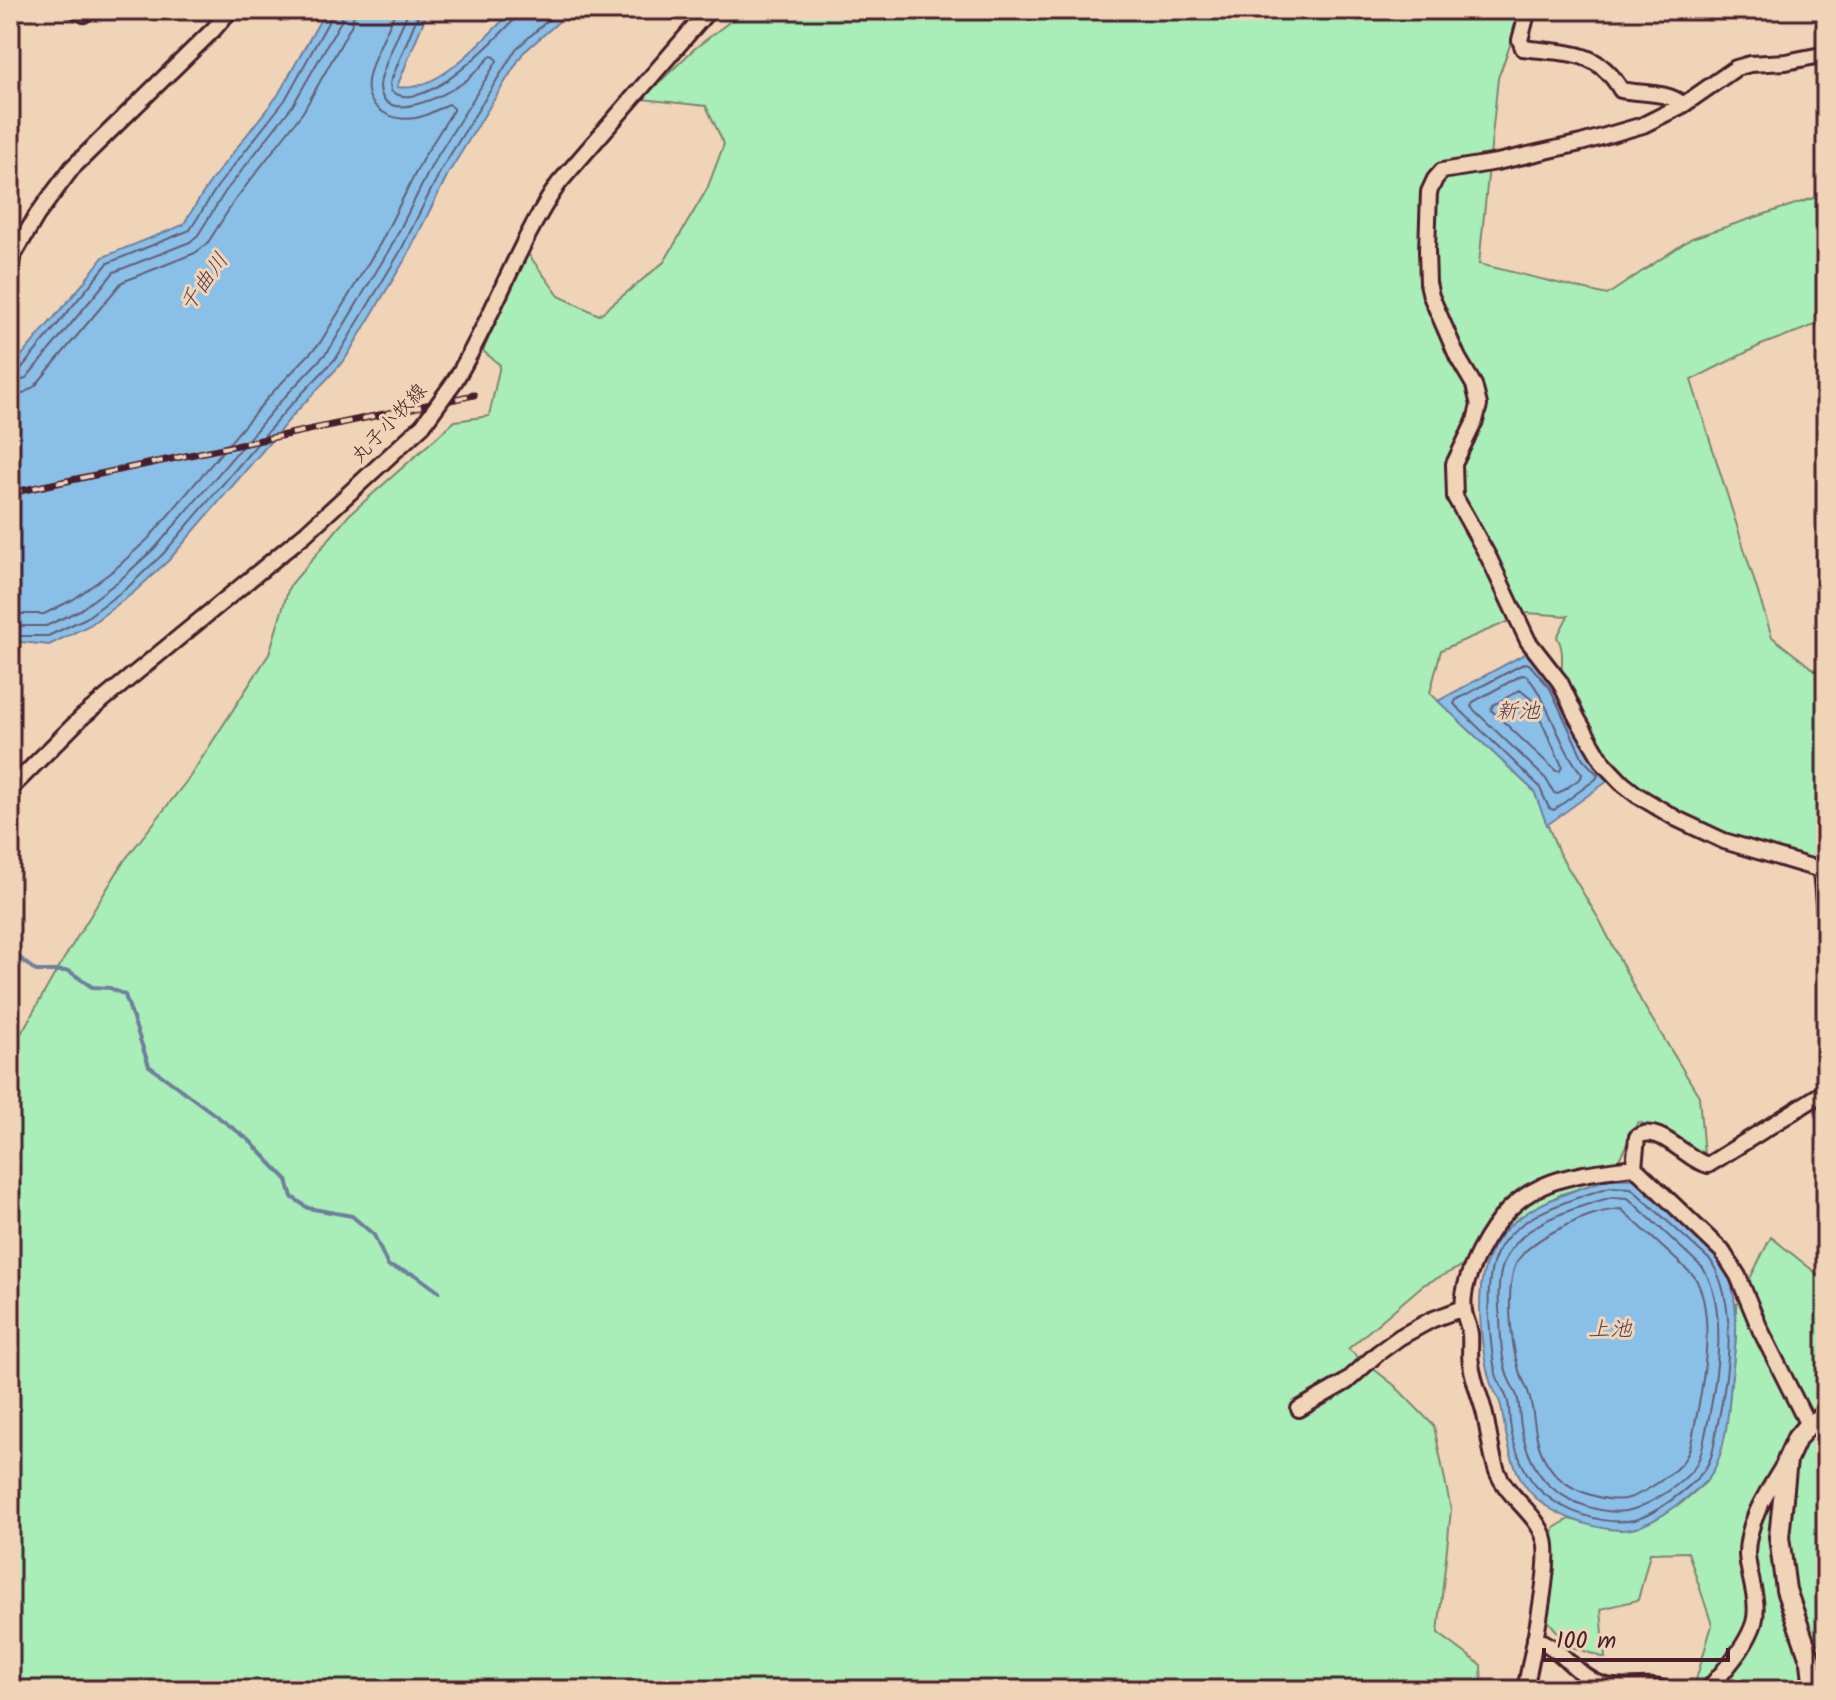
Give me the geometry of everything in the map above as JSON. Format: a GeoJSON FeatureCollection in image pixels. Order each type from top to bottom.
{"type":"FeatureCollection","features":[{"type":"Feature","properties":{"kind":"main road"},"geometry":{"type":"LineString","coordinates":[[1814,1690],[1811,1662],[1786,1590],[1779,1537],[1787,1460],[1797,1438],[1808,1425],[1826,1416]]}},
{"type":"Feature","properties":{"kind":"street"},"geometry":{"type":"LineString","coordinates":[[76,10],[84,14],[89,10]]}},
{"type":"Feature","properties":{"kind":"street"},"geometry":{"type":"LineString","coordinates":[[10,261],[37,215],[72,168],[230,10]]}},
{"type":"Feature","properties":{"kind":"street","name":"丸子小牧線"},"geometry":{"type":"LineString","coordinates":[[10,789],[82,717],[305,534],[423,425],[475,347],[529,229],[543,206],[559,183],[709,10]]}},
{"type":"Feature","properties":{"kind":"street"},"geometry":{"type":"LineString","coordinates":[[1528,10],[1520,40],[1523,48],[1585,56],[1599,62],[1621,90],[1656,94],[1678,100],[1683,105]]}},
{"type":"Feature","properties":{"kind":"street"},"geometry":{"type":"LineString","coordinates":[[1826,54],[1736,68],[1683,105],[1643,125],[1525,156],[1442,171],[1429,192],[1428,283],[1458,358],[1474,385],[1479,405],[1475,421],[1454,464],[1455,497],[1489,558],[1528,641],[1560,682],[1604,764],[1622,783],[1677,819],[1724,841],[1824,869],[1826,926]]}},
{"type":"Feature","properties":{"kind":"street"},"geometry":{"type":"LineString","coordinates":[[1634,1167],[1637,1137],[1644,1132],[1655,1133],[1698,1163],[1708,1165],[1826,1091]]}},
{"type":"Feature","properties":{"kind":"street"},"geometry":{"type":"LineString","coordinates":[[1525,1690],[1546,1563],[1545,1540],[1496,1470],[1471,1364],[1470,1334],[1463,1308],[1473,1263],[1487,1238],[1513,1204],[1533,1189],[1551,1181],[1634,1167]]}},
{"type":"Feature","properties":{"kind":"street"},"geometry":{"type":"LineString","coordinates":[[1634,1167],[1722,1251],[1738,1276],[1760,1329],[1808,1425]]}},
{"type":"Feature","properties":{"kind":"street"},"geometry":{"type":"LineString","coordinates":[[1299,1409],[1346,1382],[1400,1337],[1431,1320],[1463,1308]]}},
{"type":"Feature","properties":{"kind":"street"},"geometry":{"type":"LineString","coordinates":[[1708,1690],[1739,1650],[1754,1622],[1754,1591],[1747,1555],[1750,1527],[1787,1460]]}},
{"type":"Feature","properties":{"kind":"street"},"geometry":{"type":"LineString","coordinates":[[1535,1638],[1551,1645],[1580,1672],[1602,1685],[1623,1688],[1655,1686],[1666,1690]]}},
{"type":"Feature","properties":{"kind":"green space"},"geometry":{"type":"Polygon","coordinates":[[[745,10],[1523,10],[1498,78],[1479,264],[1607,295],[1692,238],[1826,194],[1826,321],[1761,345],[1691,380],[1772,637],[1826,679],[1826,852],[1806,861],[1726,835],[1671,811],[1625,780],[1601,753],[1564,684],[1557,637],[1568,616],[1528,613],[1441,650],[1430,693],[1534,791],[1559,853],[1600,921],[1641,1001],[1699,1096],[1704,1155],[1661,1129],[1638,1122],[1609,1179],[1562,1194],[1534,1208],[1499,1236],[1487,1254],[1423,1285],[1348,1349],[1394,1385],[1434,1426],[1451,1510],[1438,1633],[1481,1665],[1482,1690],[1393,1690],[1389,1680],[1377,1690],[10,1690],[10,1053],[124,861],[189,778],[269,654],[289,587],[349,515],[455,421],[489,416],[500,365],[483,351],[526,251],[559,296],[599,315],[664,262],[707,189],[724,144],[706,106],[642,99],[694,49],[745,10]]]}},
{"type":"Feature","properties":{"kind":"green space"},"geometry":{"type":"Polygon","coordinates":[[[1771,1237],[1826,1281],[1826,1690],[1693,1690],[1712,1625],[1688,1552],[1650,1553],[1638,1600],[1601,1609],[1605,1658],[1569,1646],[1544,1616],[1554,1528],[1569,1519],[1607,1528],[1679,1505],[1706,1482],[1717,1463],[1728,1412],[1736,1306],[1771,1237]]]}},
{"type":"Feature","properties":{"kind":"water","name":"千曲川"},"geometry":{"type":"Polygon","coordinates":[[[326,10],[428,10],[397,87],[413,87],[445,73],[513,10],[572,10],[523,53],[449,172],[407,256],[344,361],[294,414],[169,560],[133,593],[90,625],[49,645],[10,644],[10,369],[103,257],[183,225],[210,182],[278,95],[326,10]]]}},
{"type":"Feature","properties":{"kind":"water","name":"新池"},"geometry":{"type":"Polygon","coordinates":[[[1530,651],[1556,683],[1590,756],[1612,778],[1547,825],[1534,791],[1438,701],[1530,651]]]}},
{"type":"Feature","properties":{"kind":"water","name":"上池"},"geometry":{"type":"Polygon","coordinates":[[[1609,1179],[1634,1179],[1711,1250],[1727,1272],[1736,1316],[1726,1428],[1715,1468],[1702,1485],[1659,1517],[1639,1527],[1614,1530],[1558,1513],[1537,1499],[1521,1479],[1511,1456],[1500,1403],[1487,1371],[1480,1310],[1482,1278],[1490,1253],[1503,1233],[1521,1216],[1545,1203],[1609,1179]]]}},
{"type":"Feature","properties":{"kind":"waterway"},"geometry":{"type":"LineString","coordinates":[[10,950],[36,971],[69,971],[92,987],[110,988],[125,995],[149,1066],[249,1140],[287,1180],[292,1197],[308,1208],[352,1216],[374,1235],[388,1266],[416,1275],[439,1292]]}},
{"type":"Feature","properties":{"kind":"railway"},"geometry":{"type":"LineString","coordinates":[[10,493],[474,395]]}}]}
